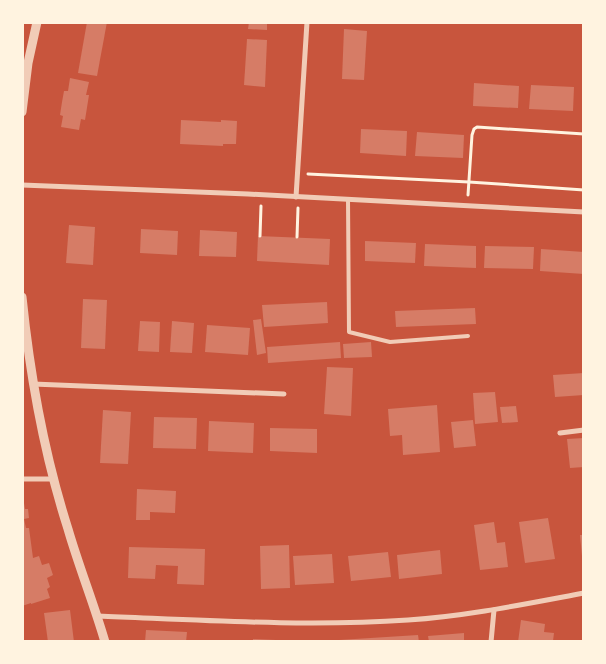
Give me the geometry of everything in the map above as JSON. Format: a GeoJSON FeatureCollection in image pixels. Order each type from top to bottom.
{"type":"FeatureCollection","features":[{"type":"Feature","properties":{"kind":"street"},"geometry":{"type":"LineString","coordinates":[[22,112],[25,62],[36,22]]}},
{"type":"Feature","properties":{"kind":"street"},"geometry":{"type":"LineString","coordinates":[[298,197],[307,22]]}},
{"type":"Feature","properties":{"kind":"street"},"geometry":{"type":"LineString","coordinates":[[22,185],[348,199],[584,212]]}},
{"type":"Feature","properties":{"kind":"street"},"geometry":{"type":"LineString","coordinates":[[22,297],[33,384],[42,432],[67,528],[98,616],[105,642]]}},
{"type":"Feature","properties":{"kind":"street"},"geometry":{"type":"LineString","coordinates":[[33,384],[284,394]]}},
{"type":"Feature","properties":{"kind":"street"},"geometry":{"type":"LineString","coordinates":[[560,433],[584,430]]}},
{"type":"Feature","properties":{"kind":"street"},"geometry":{"type":"LineString","coordinates":[[22,479],[54,479]]}},
{"type":"Feature","properties":{"kind":"street"},"geometry":{"type":"LineString","coordinates":[[98,616],[318,623],[408,620],[494,610],[584,593]]}},
{"type":"Feature","properties":{"kind":"street"},"geometry":{"type":"LineString","coordinates":[[491,642],[494,610]]}},
{"type":"Feature","properties":{"kind":"lane"},"geometry":{"type":"LineString","coordinates":[[348,199],[348,332],[390,342],[468,336]]}},
{"type":"Feature","properties":{"kind":"path"},"geometry":{"type":"LineString","coordinates":[[468,206],[472,135],[477,126],[584,134]]}},
{"type":"Feature","properties":{"kind":"path"},"geometry":{"type":"LineString","coordinates":[[298,174],[469,182],[584,190]]}},
{"type":"Feature","properties":{"kind":"path"},"geometry":{"type":"LineString","coordinates":[[260,236],[262,195]]}},
{"type":"Feature","properties":{"kind":"path"},"geometry":{"type":"LineString","coordinates":[[297,238],[298,197]]}},
{"type":"Feature","properties":{"kind":"building"},"geometry":{"type":"Polygon","coordinates":[[[87,22],[107,22],[97,76],[78,73],[87,22]]]}},
{"type":"Feature","properties":{"kind":"building"},"geometry":{"type":"Polygon","coordinates":[[[249,22],[267,22],[267,30],[248,29],[249,22]]]}},
{"type":"Feature","properties":{"kind":"building"},"geometry":{"type":"Polygon","coordinates":[[[344,29],[367,31],[364,80],[342,79],[344,29]]]}},
{"type":"Feature","properties":{"kind":"building"},"geometry":{"type":"Polygon","coordinates":[[[247,39],[267,40],[265,87],[244,85],[247,39]]]}},
{"type":"Feature","properties":{"kind":"building"},"geometry":{"type":"Polygon","coordinates":[[[70,78],[89,82],[86,95],[89,95],[85,120],[81,119],[79,130],[61,127],[63,116],[60,115],[64,91],[68,91],[70,78]]]}},
{"type":"Feature","properties":{"kind":"building"},"geometry":{"type":"Polygon","coordinates":[[[474,83],[519,86],[518,108],[473,106],[474,83]]]}},
{"type":"Feature","properties":{"kind":"building"},"geometry":{"type":"Polygon","coordinates":[[[531,85],[574,87],[573,111],[529,109],[531,85]]]}},
{"type":"Feature","properties":{"kind":"building"},"geometry":{"type":"Polygon","coordinates":[[[181,120],[237,121],[236,144],[223,144],[223,146],[180,144],[181,120]]]}},
{"type":"Feature","properties":{"kind":"building"},"geometry":{"type":"Polygon","coordinates":[[[361,129],[407,131],[406,156],[360,153],[361,129]]]}},
{"type":"Feature","properties":{"kind":"building"},"geometry":{"type":"Polygon","coordinates":[[[417,132],[464,135],[463,158],[415,156],[417,132]]]}},
{"type":"Feature","properties":{"kind":"building"},"geometry":{"type":"Polygon","coordinates":[[[69,225],[95,227],[93,265],[66,263],[69,225]]]}},
{"type":"Feature","properties":{"kind":"building"},"geometry":{"type":"Polygon","coordinates":[[[141,229],[178,231],[177,255],[140,253],[141,229]]]}},
{"type":"Feature","properties":{"kind":"building"},"geometry":{"type":"Polygon","coordinates":[[[200,230],[237,232],[236,257],[199,256],[200,230]]]}},
{"type":"Feature","properties":{"kind":"building"},"geometry":{"type":"Polygon","coordinates":[[[258,236],[330,239],[329,265],[257,261],[258,236]]]}},
{"type":"Feature","properties":{"kind":"building"},"geometry":{"type":"Polygon","coordinates":[[[365,241],[416,243],[415,263],[365,261],[365,241]]]}},
{"type":"Feature","properties":{"kind":"building"},"geometry":{"type":"Polygon","coordinates":[[[425,244],[476,246],[476,268],[424,266],[425,244]]]}},
{"type":"Feature","properties":{"kind":"building"},"geometry":{"type":"Polygon","coordinates":[[[485,246],[534,247],[533,269],[484,268],[485,246]]]}},
{"type":"Feature","properties":{"kind":"building"},"geometry":{"type":"Polygon","coordinates":[[[541,249],[584,252],[584,274],[540,271],[541,249]]]}},
{"type":"Feature","properties":{"kind":"building"},"geometry":{"type":"Polygon","coordinates":[[[83,299],[107,300],[105,349],[81,348],[83,299]]]}},
{"type":"Feature","properties":{"kind":"building"},"geometry":{"type":"Polygon","coordinates":[[[327,302],[328,323],[264,327],[262,305],[327,302]]]}},
{"type":"Feature","properties":{"kind":"building"},"geometry":{"type":"Polygon","coordinates":[[[475,308],[476,324],[396,327],[395,311],[475,308]]]}},
{"type":"Feature","properties":{"kind":"building"},"geometry":{"type":"Polygon","coordinates":[[[261,319],[266,353],[257,355],[253,320],[261,319]]]}},
{"type":"Feature","properties":{"kind":"building"},"geometry":{"type":"Polygon","coordinates":[[[140,321],[160,322],[159,352],[138,351],[140,321]]]}},
{"type":"Feature","properties":{"kind":"building"},"geometry":{"type":"Polygon","coordinates":[[[172,321],[194,323],[192,353],[170,352],[172,321]]]}},
{"type":"Feature","properties":{"kind":"building"},"geometry":{"type":"Polygon","coordinates":[[[207,325],[250,328],[248,355],[205,352],[207,325]]]}},
{"type":"Feature","properties":{"kind":"building"},"geometry":{"type":"Polygon","coordinates":[[[340,342],[341,358],[268,363],[267,347],[340,342]]]}},
{"type":"Feature","properties":{"kind":"building"},"geometry":{"type":"Polygon","coordinates":[[[371,342],[372,357],[344,358],[343,344],[371,342]]]}},
{"type":"Feature","properties":{"kind":"building"},"geometry":{"type":"Polygon","coordinates":[[[327,367],[353,368],[351,416],[324,414],[327,367]]]}},
{"type":"Feature","properties":{"kind":"building"},"geometry":{"type":"Polygon","coordinates":[[[584,373],[584,395],[555,397],[553,375],[584,373]]]}},
{"type":"Feature","properties":{"kind":"building"},"geometry":{"type":"Polygon","coordinates":[[[495,392],[498,422],[475,424],[473,393],[495,392]]]}},
{"type":"Feature","properties":{"kind":"building"},"geometry":{"type":"Polygon","coordinates":[[[437,405],[440,452],[403,455],[402,435],[390,436],[388,409],[437,405]]]}},
{"type":"Feature","properties":{"kind":"building"},"geometry":{"type":"Polygon","coordinates":[[[516,406],[518,422],[502,423],[500,407],[516,406]]]}},
{"type":"Feature","properties":{"kind":"building"},"geometry":{"type":"Polygon","coordinates":[[[103,410],[131,412],[128,464],[100,463],[103,410]]]}},
{"type":"Feature","properties":{"kind":"building"},"geometry":{"type":"Polygon","coordinates":[[[154,417],[197,418],[196,449],[153,448],[154,417]]]}},
{"type":"Feature","properties":{"kind":"building"},"geometry":{"type":"Polygon","coordinates":[[[473,420],[476,446],[454,448],[451,422],[473,420]]]}},
{"type":"Feature","properties":{"kind":"building"},"geometry":{"type":"Polygon","coordinates":[[[209,421],[254,423],[253,453],[208,451],[209,421]]]}},
{"type":"Feature","properties":{"kind":"building"},"geometry":{"type":"Polygon","coordinates":[[[270,428],[317,429],[317,453],[270,451],[270,428]]]}},
{"type":"Feature","properties":{"kind":"building"},"geometry":{"type":"Polygon","coordinates":[[[584,438],[584,467],[570,468],[567,439],[584,438]]]}},
{"type":"Feature","properties":{"kind":"building"},"geometry":{"type":"Polygon","coordinates":[[[137,489],[176,491],[175,513],[150,512],[150,520],[136,520],[137,489]]]}},
{"type":"Feature","properties":{"kind":"building"},"geometry":{"type":"Polygon","coordinates":[[[22,503],[24,503],[25,509],[28,509],[29,518],[24,519],[26,528],[29,528],[33,558],[39,556],[42,565],[49,563],[53,575],[47,578],[50,587],[47,589],[50,598],[22,606],[22,503]]]}},
{"type":"Feature","properties":{"kind":"building"},"geometry":{"type":"Polygon","coordinates":[[[548,518],[555,559],[525,563],[519,522],[548,518]]]}},
{"type":"Feature","properties":{"kind":"building"},"geometry":{"type":"Polygon","coordinates":[[[494,522],[497,543],[505,542],[508,567],[480,570],[474,525],[494,522]]]}},
{"type":"Feature","properties":{"kind":"building"},"geometry":{"type":"Polygon","coordinates":[[[580,535],[584,535],[584,556],[582,556],[580,535]]]}},
{"type":"Feature","properties":{"kind":"building"},"geometry":{"type":"Polygon","coordinates":[[[289,545],[290,588],[261,589],[260,546],[289,545]]]}},
{"type":"Feature","properties":{"kind":"building"},"geometry":{"type":"Polygon","coordinates":[[[129,547],[205,549],[204,585],[177,584],[178,566],[156,565],[155,579],[128,578],[129,547]]]}},
{"type":"Feature","properties":{"kind":"building"},"geometry":{"type":"Polygon","coordinates":[[[440,550],[442,574],[399,579],[397,555],[440,550]]]}},
{"type":"Feature","properties":{"kind":"building"},"geometry":{"type":"Polygon","coordinates":[[[388,552],[391,577],[351,581],[348,556],[388,552]]]}},
{"type":"Feature","properties":{"kind":"building"},"geometry":{"type":"Polygon","coordinates":[[[332,554],[334,583],[295,585],[293,556],[332,554]]]}},
{"type":"Feature","properties":{"kind":"building"},"geometry":{"type":"Polygon","coordinates":[[[70,610],[74,642],[48,642],[44,613],[70,610]]]}},
{"type":"Feature","properties":{"kind":"building"},"geometry":{"type":"Polygon","coordinates":[[[521,620],[545,624],[544,632],[554,633],[553,641],[518,642],[521,620]]]}},
{"type":"Feature","properties":{"kind":"building"},"geometry":{"type":"Polygon","coordinates":[[[146,630],[187,632],[186,642],[145,642],[146,630]]]}},
{"type":"Feature","properties":{"kind":"building"},"geometry":{"type":"Polygon","coordinates":[[[464,633],[464,642],[429,642],[428,636],[464,633]]]}},
{"type":"Feature","properties":{"kind":"building"},"geometry":{"type":"Polygon","coordinates":[[[418,635],[419,642],[340,642],[339,640],[418,635]]]}},
{"type":"Feature","properties":{"kind":"building"},"geometry":{"type":"Polygon","coordinates":[[[253,639],[276,640],[276,642],[253,642],[253,639]]]}}]}
